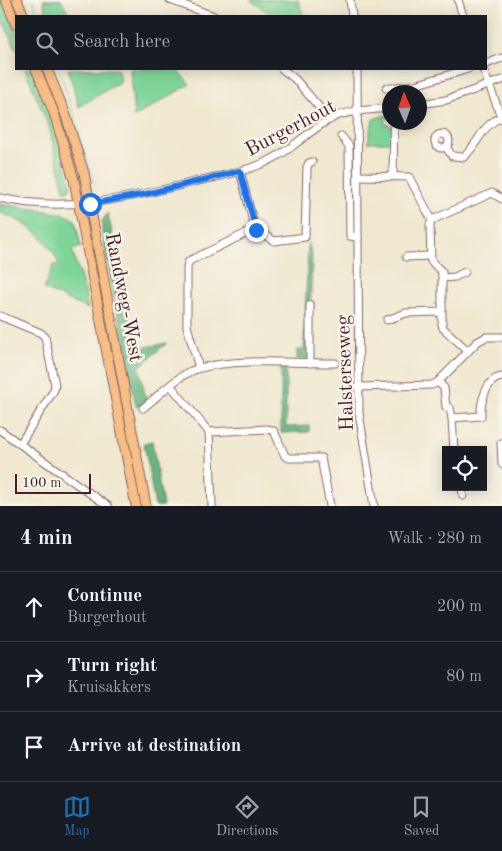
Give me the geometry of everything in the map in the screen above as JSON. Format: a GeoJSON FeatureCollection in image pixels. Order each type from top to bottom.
{"type":"FeatureCollection","features":[{"type":"Feature","properties":{"kind":"main road"},"geometry":{"type":"LineString","coordinates":[[6,0],[15,22]]}},
{"type":"Feature","properties":{"kind":"main road"},"geometry":{"type":"LineString","coordinates":[[17,0],[24,15]]}},
{"type":"Feature","properties":{"kind":"main road","name":"Randweg-West"},"geometry":{"type":"LineString","coordinates":[[36,70],[60,131],[79,205],[136,506]]}},
{"type":"Feature","properties":{"kind":"main road","name":"Randweg-West"},"geometry":{"type":"LineString","coordinates":[[47,70],[79,156],[90,204],[146,506]]}},
{"type":"Feature","properties":{"kind":"street"},"geometry":{"type":"LineString","coordinates":[[170,0],[211,15]]}},
{"type":"Feature","properties":{"kind":"street"},"geometry":{"type":"LineString","coordinates":[[350,0],[352,15]]}},
{"type":"Feature","properties":{"kind":"street"},"geometry":{"type":"LineString","coordinates":[[458,0],[463,15]]}},
{"type":"Feature","properties":{"kind":"street"},"geometry":{"type":"LineString","coordinates":[[487,64],[502,58]]}},
{"type":"Feature","properties":{"kind":"street"},"geometry":{"type":"LineString","coordinates":[[283,70],[295,79],[330,120]]}},
{"type":"Feature","properties":{"kind":"street","name":"Halsterseweg"},"geometry":{"type":"LineString","coordinates":[[358,70],[358,387],[361,429],[374,506]]}},
{"type":"Feature","properties":{"kind":"street"},"geometry":{"type":"LineString","coordinates":[[414,85],[465,70]]}},
{"type":"Feature","properties":{"kind":"street"},"geometry":{"type":"LineString","coordinates":[[446,147],[452,156],[464,157],[477,145],[482,131],[490,123],[502,118],[483,70]]}},
{"type":"Feature","properties":{"kind":"street"},"geometry":{"type":"LineString","coordinates":[[427,103],[446,100],[502,80]]}},
{"type":"Feature","properties":{"kind":"street","name":"Burgerhout"},"geometry":{"type":"LineString","coordinates":[[0,198],[14,201],[79,205],[146,194],[240,171],[275,158],[330,120],[359,112],[382,109]]}},
{"type":"Feature","properties":{"kind":"street"},"geometry":{"type":"LineString","coordinates":[[393,176],[394,130]]}},
{"type":"Feature","properties":{"kind":"street","name":"Halsterseweg"},"geometry":{"type":"LineString","coordinates":[[342,136],[349,146],[350,236],[358,237]]}},
{"type":"Feature","properties":{"kind":"street"},"geometry":{"type":"LineString","coordinates":[[240,171],[256,230],[274,241],[305,237],[307,167],[309,162],[312,162]]}},
{"type":"Feature","properties":{"kind":"street"},"geometry":{"type":"LineString","coordinates":[[359,176],[409,177],[432,220]]}},
{"type":"Feature","properties":{"kind":"street"},"geometry":{"type":"LineString","coordinates":[[468,351],[444,328],[442,312],[443,278],[442,272],[431,261],[430,225],[432,220],[492,193],[502,199]]}},
{"type":"Feature","properties":{"kind":"street"},"geometry":{"type":"LineString","coordinates":[[199,368],[187,326],[186,267],[189,261],[256,230]]}},
{"type":"Feature","properties":{"kind":"street"},"geometry":{"type":"LineString","coordinates":[[406,257],[430,256]]}},
{"type":"Feature","properties":{"kind":"street"},"geometry":{"type":"LineString","coordinates":[[443,278],[455,277],[466,272]]}},
{"type":"Feature","properties":{"kind":"street"},"geometry":{"type":"LineString","coordinates":[[310,304],[310,363]]}},
{"type":"Feature","properties":{"kind":"street"},"geometry":{"type":"LineString","coordinates":[[386,320],[406,313],[442,312]]}},
{"type":"Feature","properties":{"kind":"street"},"geometry":{"type":"LineString","coordinates":[[0,316],[41,333],[45,337],[55,385],[54,390],[20,444]]}},
{"type":"Feature","properties":{"kind":"street"},"geometry":{"type":"LineString","coordinates":[[358,387],[432,385],[438,382],[468,351],[486,337],[502,337]]}},
{"type":"Feature","properties":{"kind":"street"},"geometry":{"type":"LineString","coordinates":[[144,408],[183,376],[199,368],[245,363],[335,363]]}},
{"type":"Feature","properties":{"kind":"street"},"geometry":{"type":"LineString","coordinates":[[452,418],[481,416],[480,406],[490,383],[497,377],[502,377]]}},
{"type":"Feature","properties":{"kind":"street"},"geometry":{"type":"LineString","coordinates":[[438,382],[444,388],[444,403],[446,407],[450,408],[454,446]]}},
{"type":"Feature","properties":{"kind":"street"},"geometry":{"type":"LineString","coordinates":[[171,386],[209,432],[212,506]]}},
{"type":"Feature","properties":{"kind":"street"},"geometry":{"type":"LineString","coordinates":[[209,432],[268,429],[274,431],[285,456],[289,458],[321,458],[330,506]]}},
{"type":"Feature","properties":{"kind":"street"},"geometry":{"type":"LineString","coordinates":[[0,430],[108,506]]}},
{"type":"Feature","properties":{"kind":"street"},"geometry":{"type":"LineString","coordinates":[[501,443],[502,464]]}},
{"type":"Feature","properties":{"kind":"street"},"geometry":{"type":"LineString","coordinates":[[462,491],[463,496]]}},
{"type":"Feature","properties":{"kind":"green space"},"geometry":{"type":"Polygon","coordinates":[[[0,0],[3,0],[15,29],[15,48],[0,14],[0,0]]]}},
{"type":"Feature","properties":{"kind":"green space"},"geometry":{"type":"Polygon","coordinates":[[[43,0],[61,0],[69,15],[47,15],[43,0]]]}},
{"type":"Feature","properties":{"kind":"green space"},"geometry":{"type":"Polygon","coordinates":[[[250,0],[298,0],[304,15],[272,15],[250,0]]]}},
{"type":"Feature","properties":{"kind":"green space"},"geometry":{"type":"Polygon","coordinates":[[[25,70],[32,70],[44,93],[60,142],[71,186],[67,192],[64,190],[49,127],[25,70]]]}},
{"type":"Feature","properties":{"kind":"green space"},"geometry":{"type":"Polygon","coordinates":[[[68,70],[117,70],[121,81],[79,107],[68,70]]]}},
{"type":"Feature","properties":{"kind":"green space"},"geometry":{"type":"Polygon","coordinates":[[[130,70],[177,70],[190,84],[134,117],[130,70]]]}},
{"type":"Feature","properties":{"kind":"green space"},"geometry":{"type":"Polygon","coordinates":[[[382,116],[382,130],[392,130],[391,142],[368,142],[373,119],[382,116]]]}},
{"type":"Feature","properties":{"kind":"green space"},"geometry":{"type":"Polygon","coordinates":[[[0,204],[64,214],[75,220],[81,247],[72,250],[85,292],[88,309],[44,289],[53,266],[59,263],[58,261],[48,244],[27,225],[0,213],[0,204]]]}},
{"type":"Feature","properties":{"kind":"green space"},"geometry":{"type":"Polygon","coordinates":[[[108,213],[135,349],[167,343],[139,367],[147,403],[136,407],[102,232],[102,221],[108,213]]]}},
{"type":"Feature","properties":{"kind":"green space"},"geometry":{"type":"Polygon","coordinates":[[[85,218],[106,309],[142,506],[139,506],[85,218]]]}},
{"type":"Feature","properties":{"kind":"green space"},"geometry":{"type":"Polygon","coordinates":[[[308,242],[312,255],[309,359],[297,359],[297,350],[304,350],[308,242]]]}},
{"type":"Feature","properties":{"kind":"green space"},"geometry":{"type":"Polygon","coordinates":[[[281,365],[286,365],[286,427],[309,426],[309,432],[281,433],[281,365]]]}},
{"type":"Feature","properties":{"kind":"green space"},"geometry":{"type":"Polygon","coordinates":[[[152,441],[163,506],[155,506],[144,443],[152,441]]]}},
{"type":"Feature","properties":{"kind":"waterway"},"geometry":{"type":"LineString","coordinates":[[33,0],[39,15]]}},
{"type":"Feature","properties":{"kind":"waterway"},"geometry":{"type":"LineString","coordinates":[[59,70],[95,185]]}},
{"type":"Feature","properties":{"kind":"route"},"geometry":{"type":"LineString","coordinates":[[90,204],[146,194],[240,171],[256,230]]}}]}
